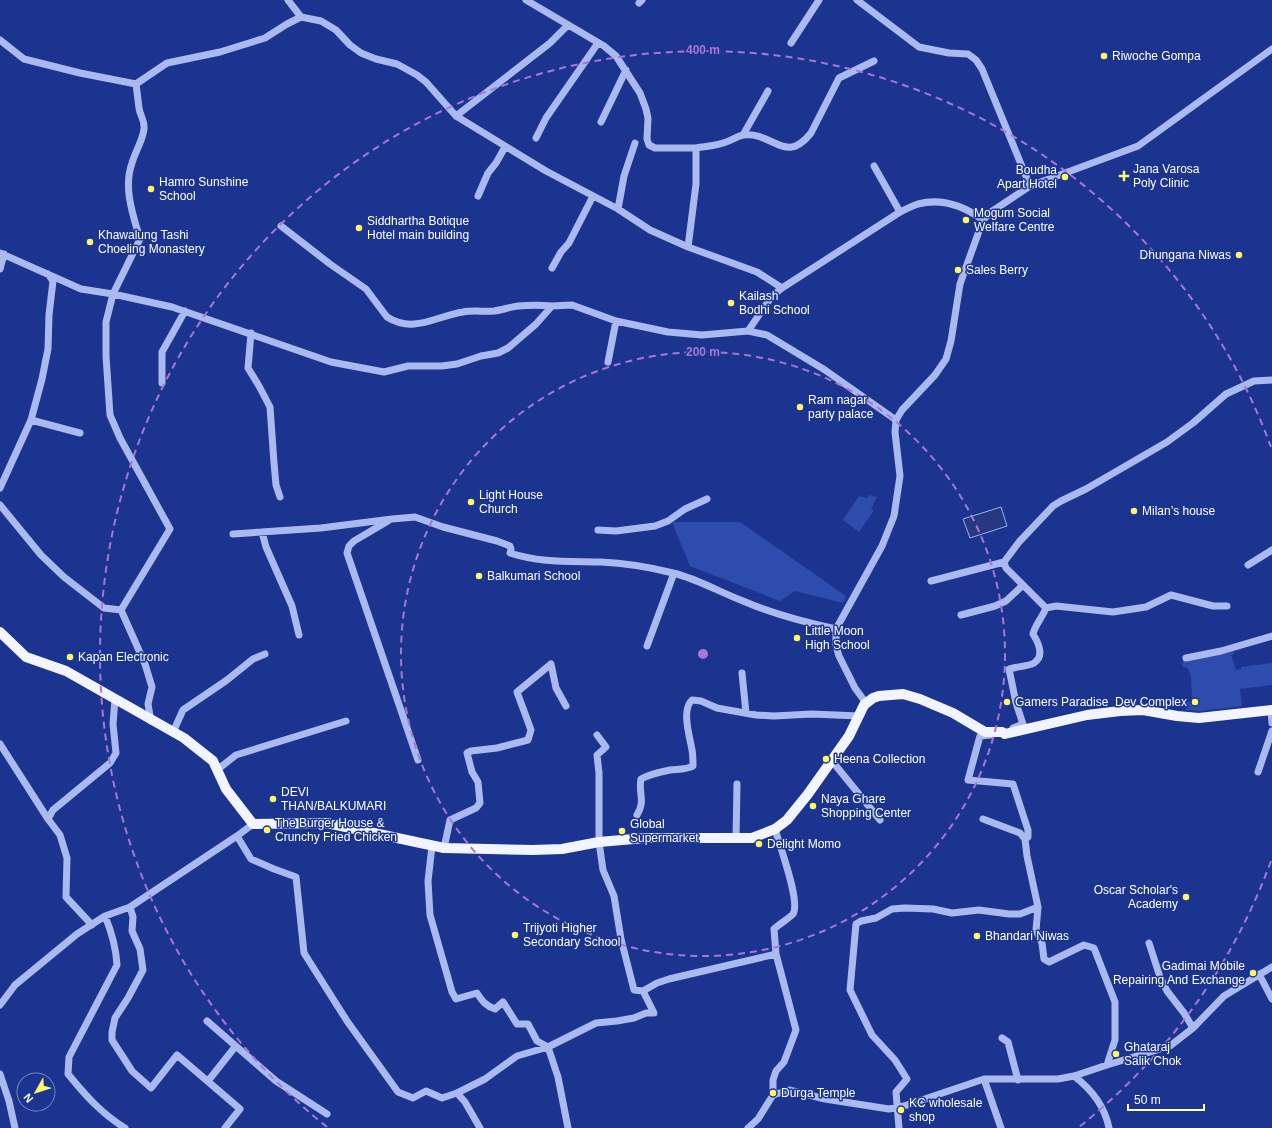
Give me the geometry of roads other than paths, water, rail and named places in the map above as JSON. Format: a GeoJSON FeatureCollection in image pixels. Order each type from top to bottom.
{"type":"FeatureCollection","features":[{"type":"Feature","properties":{"kind":"main road"},"geometry":{"type":"LineString","coordinates":[[0,632],[26,657],[66,671],[184,738],[213,761],[226,789],[253,824],[327,823],[444,848],[533,850],[562,849],[599,842],[645,838],[752,838],[775,829],[787,820],[808,794],[849,736],[866,703],[879,696],[903,694],[920,699],[953,713],[985,732],[1004,733],[1087,715],[1120,711],[1143,710],[1199,718],[1271,710]]}},
{"type":"Feature","properties":{"kind":"street"},"geometry":{"type":"LineString","coordinates":[[288,0],[301,16],[321,21],[336,30],[350,45],[361,53],[376,59],[397,64],[417,76],[426,82],[456,116],[546,171],[618,209],[650,230],[688,247],[757,272],[782,288]]}},
{"type":"Feature","properties":{"kind":"street"},"geometry":{"type":"LineString","coordinates":[[526,0],[598,43],[616,56],[640,93],[648,118],[647,139],[649,145],[655,148],[696,148],[725,143],[743,135],[754,136],[788,148],[796,147],[811,133],[839,78],[874,61]]}},
{"type":"Feature","properties":{"kind":"street"},"geometry":{"type":"LineString","coordinates":[[791,43],[819,0]]}},
{"type":"Feature","properties":{"kind":"street"},"geometry":{"type":"LineString","coordinates":[[857,0],[919,47],[949,53],[968,54],[976,60],[982,69],[1030,186]]}},
{"type":"Feature","properties":{"kind":"street"},"geometry":{"type":"LineString","coordinates":[[0,40],[24,59],[80,73],[136,84],[167,63],[220,52],[265,38],[301,16]]}},
{"type":"Feature","properties":{"kind":"street"},"geometry":{"type":"LineString","coordinates":[[456,116],[550,43],[568,25]]}},
{"type":"Feature","properties":{"kind":"street"},"geometry":{"type":"LineString","coordinates":[[536,138],[546,118],[598,43]]}},
{"type":"Feature","properties":{"kind":"street"},"geometry":{"type":"LineString","coordinates":[[866,703],[855,688],[839,656],[836,646],[836,629],[882,546],[894,516],[900,476],[895,432],[896,420],[902,410],[935,375],[946,359],[951,341],[960,284],[983,220],[991,212],[1030,186],[1138,146],[1272,49]]}},
{"type":"Feature","properties":{"kind":"street"},"geometry":{"type":"LineString","coordinates":[[601,122],[626,70]]}},
{"type":"Feature","properties":{"kind":"street"},"geometry":{"type":"LineString","coordinates":[[121,610],[170,529],[120,438],[110,415],[106,356],[106,322],[112,294],[140,239],[130,202],[129,179],[131,165],[144,133],[144,118],[139,110],[136,84]]}},
{"type":"Feature","properties":{"kind":"street"},"geometry":{"type":"LineString","coordinates":[[743,135],[768,91]]}},
{"type":"Feature","properties":{"kind":"street"},"geometry":{"type":"LineString","coordinates":[[618,209],[624,176],[635,143]]}},
{"type":"Feature","properties":{"kind":"street"},"geometry":{"type":"LineString","coordinates":[[478,196],[488,174],[505,147]]}},
{"type":"Feature","properties":{"kind":"street"},"geometry":{"type":"LineString","coordinates":[[688,247],[696,184],[696,148]]}},
{"type":"Feature","properties":{"kind":"street"},"geometry":{"type":"LineString","coordinates":[[874,166],[900,212]]}},
{"type":"Feature","properties":{"kind":"street"},"geometry":{"type":"LineString","coordinates":[[552,268],[561,252],[569,243],[593,196]]}},
{"type":"Feature","properties":{"kind":"street"},"geometry":{"type":"LineString","coordinates":[[748,331],[772,296],[782,288],[900,212],[918,204],[945,202],[973,212],[983,220]]}},
{"type":"Feature","properties":{"kind":"street"},"geometry":{"type":"LineString","coordinates":[[281,226],[330,264],[366,289],[386,317],[391,320],[405,324],[421,324],[464,312],[493,311],[518,306],[572,305],[616,321],[668,332],[702,335],[748,331],[767,335],[789,347],[825,370],[896,420]]}},
{"type":"Feature","properties":{"kind":"street"},"geometry":{"type":"LineString","coordinates":[[0,269],[2,254],[48,273],[81,289],[112,294],[185,311],[331,362],[384,372],[408,366],[442,366],[457,364],[481,356],[498,354],[508,348],[536,324],[552,306]]}},
{"type":"Feature","properties":{"kind":"street"},"geometry":{"type":"LineString","coordinates":[[0,488],[31,420],[42,379],[48,349],[52,281],[48,273]]}},
{"type":"Feature","properties":{"kind":"street"},"geometry":{"type":"LineString","coordinates":[[162,383],[162,352],[185,311]]}},
{"type":"Feature","properties":{"kind":"street"},"geometry":{"type":"LineString","coordinates":[[608,362],[616,321]]}},
{"type":"Feature","properties":{"kind":"street"},"geometry":{"type":"LineString","coordinates":[[251,333],[248,368],[270,407],[276,485],[280,497]]}},
{"type":"Feature","properties":{"kind":"street"},"geometry":{"type":"LineString","coordinates":[[931,581],[1004,562],[1019,542],[1053,506],[1086,490],[1167,442],[1193,423],[1226,394],[1254,381],[1272,380]]}},
{"type":"Feature","properties":{"kind":"street"},"geometry":{"type":"LineString","coordinates":[[31,420],[80,433]]}},
{"type":"Feature","properties":{"kind":"street"},"geometry":{"type":"LineString","coordinates":[[598,530],[616,531],[655,526],[685,509],[707,499]]}},
{"type":"Feature","properties":{"kind":"street"},"geometry":{"type":"LineString","coordinates":[[0,505],[41,555],[64,576],[104,608],[121,610]]}},
{"type":"Feature","properties":{"kind":"street"},"geometry":{"type":"LineString","coordinates":[[233,534],[321,528],[415,517],[443,527],[497,541],[510,546],[510,553],[533,559],[622,563],[674,573],[701,582],[744,602],[800,622],[836,629]]}},
{"type":"Feature","properties":{"kind":"street"},"geometry":{"type":"LineString","coordinates":[[392,519],[354,541],[349,546],[347,553],[418,760]]}},
{"type":"Feature","properties":{"kind":"street"},"geometry":{"type":"LineString","coordinates":[[262,532],[266,547],[292,606],[299,635]]}},
{"type":"Feature","properties":{"kind":"street"},"geometry":{"type":"LineString","coordinates":[[1248,565],[1272,550]]}},
{"type":"Feature","properties":{"kind":"street"},"geometry":{"type":"LineString","coordinates":[[1004,562],[1004,565],[1046,608]]}},
{"type":"Feature","properties":{"kind":"street"},"geometry":{"type":"LineString","coordinates":[[647,646],[674,573]]}},
{"type":"Feature","properties":{"kind":"street"},"geometry":{"type":"LineString","coordinates":[[960,615],[1006,601],[1023,585]]}},
{"type":"Feature","properties":{"kind":"street"},"geometry":{"type":"LineString","coordinates":[[1046,608],[1056,606],[1113,612],[1146,607],[1172,595],[1207,605],[1228,606]]}},
{"type":"Feature","properties":{"kind":"street"},"geometry":{"type":"LineString","coordinates":[[1025,839],[1028,837],[1028,830],[1013,784],[968,780],[980,736],[1004,733],[1023,724],[1016,703],[1010,669],[1034,663],[1040,656],[1040,648],[1033,634],[1035,627],[1043,616],[1046,608]]}},
{"type":"Feature","properties":{"kind":"street"},"geometry":{"type":"LineString","coordinates":[[121,610],[145,664],[152,687],[148,704],[152,721]]}},
{"type":"Feature","properties":{"kind":"street"},"geometry":{"type":"LineString","coordinates":[[1186,658],[1221,651],[1272,636]]}},
{"type":"Feature","properties":{"kind":"street"},"geometry":{"type":"LineString","coordinates":[[173,732],[183,710],[253,660],[265,654]]}},
{"type":"Feature","properties":{"kind":"street"},"geometry":{"type":"LineString","coordinates":[[444,848],[450,820],[476,808],[480,803],[478,782],[472,772],[467,753],[471,751],[497,748],[528,740],[530,730],[517,692],[551,664],[556,688],[566,706]]}},
{"type":"Feature","properties":{"kind":"street"},"geometry":{"type":"LineString","coordinates":[[742,673],[746,714]]}},
{"type":"Feature","properties":{"kind":"street"},"geometry":{"type":"LineString","coordinates":[[48,819],[53,810],[110,763],[116,753],[113,724],[115,699]]}},
{"type":"Feature","properties":{"kind":"street"},"geometry":{"type":"LineString","coordinates":[[637,814],[642,808],[639,786],[641,779],[648,775],[693,766],[687,725],[687,707],[690,702],[694,700],[701,701],[717,708],[756,716],[812,714],[859,716]]}},
{"type":"Feature","properties":{"kind":"street"},"geometry":{"type":"LineString","coordinates":[[1271,710],[1272,724]]}},
{"type":"Feature","properties":{"kind":"street"},"geometry":{"type":"LineString","coordinates":[[217,770],[236,755],[346,721]]}},
{"type":"Feature","properties":{"kind":"street"},"geometry":{"type":"LineString","coordinates":[[1258,772],[1272,731]]}},
{"type":"Feature","properties":{"kind":"street"},"geometry":{"type":"LineString","coordinates":[[597,735],[606,747],[597,756],[599,773],[599,842],[603,870],[614,896],[621,939],[634,990],[643,991],[657,983],[669,979],[776,954]]}},
{"type":"Feature","properties":{"kind":"street"},"geometry":{"type":"LineString","coordinates":[[0,744],[48,819],[60,835],[67,858],[66,897],[92,925]]}},
{"type":"Feature","properties":{"kind":"street"},"geometry":{"type":"LineString","coordinates":[[832,761],[880,820]]}},
{"type":"Feature","properties":{"kind":"street"},"geometry":{"type":"LineString","coordinates":[[736,784],[736,839]]}},
{"type":"Feature","properties":{"kind":"street"},"geometry":{"type":"LineString","coordinates":[[983,819],[1020,833],[1025,839],[1027,856],[1038,907],[1036,930],[1042,943],[1044,958],[1049,962],[1084,945],[1094,948],[1115,1002],[1115,1040],[1107,1065]]}},
{"type":"Feature","properties":{"kind":"street"},"geometry":{"type":"LineString","coordinates":[[0,1005],[15,985],[77,934],[105,916],[130,907],[253,824]]}},
{"type":"Feature","properties":{"kind":"street"},"geometry":{"type":"LineString","coordinates":[[748,1128],[758,1119],[773,1095],[773,1080],[776,1071],[784,1062],[796,1030],[776,954],[774,929],[782,921],[793,915],[796,908],[794,894],[775,829]]}},
{"type":"Feature","properties":{"kind":"street"},"geometry":{"type":"LineString","coordinates":[[237,836],[252,859],[296,877],[304,953],[347,1021],[398,1092],[413,1098],[426,1091],[442,1098],[457,1093],[485,1079],[517,1056],[548,1047],[596,1023],[617,1021],[634,1018],[646,1013],[654,1013],[643,991]]}},
{"type":"Feature","properties":{"kind":"street"},"geometry":{"type":"LineString","coordinates":[[432,846],[428,881],[430,915],[452,992],[456,999],[477,992],[483,1002],[495,1009],[504,1002],[517,1024],[528,1024],[537,1041],[548,1047],[558,1077],[568,1128]]}},
{"type":"Feature","properties":{"kind":"street"},"geometry":{"type":"LineString","coordinates":[[130,907],[133,917],[132,931],[140,949],[143,970],[115,1018],[112,1040],[132,1071],[151,1088],[177,1055],[240,1109],[225,1128]]}},
{"type":"Feature","properties":{"kind":"street"},"geometry":{"type":"LineString","coordinates":[[898,1128],[896,1092],[907,1079],[895,1060],[872,1035],[850,990],[856,924],[861,921],[876,918],[892,909],[933,909],[952,913],[979,910],[1020,914],[1038,907]]}},
{"type":"Feature","properties":{"kind":"street"},"geometry":{"type":"LineString","coordinates":[[105,916],[113,935],[117,965],[69,1057],[68,1074],[86,1096],[117,1123],[125,1128]]}},
{"type":"Feature","properties":{"kind":"street"},"geometry":{"type":"LineString","coordinates":[[1149,943],[1160,977],[1167,991],[1193,1028]]}},
{"type":"Feature","properties":{"kind":"street"},"geometry":{"type":"LineString","coordinates":[[773,1095],[789,1090],[825,1099],[888,1109],[904,1106],[984,1079],[1058,1079],[1074,1076],[1170,1046],[1193,1028],[1224,996],[1272,967]]}},
{"type":"Feature","properties":{"kind":"street"},"geometry":{"type":"LineString","coordinates":[[1259,974],[1272,999]]}},
{"type":"Feature","properties":{"kind":"street"},"geometry":{"type":"LineString","coordinates":[[207,1021],[235,1047],[276,1081],[327,1114]]}},
{"type":"Feature","properties":{"kind":"street"},"geometry":{"type":"LineString","coordinates":[[1002,1038],[1008,1042],[1018,1080]]}},
{"type":"Feature","properties":{"kind":"street"},"geometry":{"type":"LineString","coordinates":[[208,1081],[235,1047]]}},
{"type":"Feature","properties":{"kind":"street"},"geometry":{"type":"LineString","coordinates":[[0,1074],[9,1101],[15,1128]]}},
{"type":"Feature","properties":{"kind":"street"},"geometry":{"type":"LineString","coordinates":[[1074,1076],[1093,1094],[1107,1120],[1109,1128]]}},
{"type":"Feature","properties":{"kind":"street"},"geometry":{"type":"LineString","coordinates":[[984,1079],[1001,1128]]}},
{"type":"Feature","properties":{"kind":"street"},"geometry":{"type":"LineString","coordinates":[[457,1093],[480,1128]]}},
{"type":"Feature","properties":{"kind":"place","name":"Riwoche Gompa"},"geometry":{"type":"Point","coordinates":[1104,56]}},
{"type":"Feature","properties":{"kind":"place","name":"Jana Varosa Poly Clinic"},"geometry":{"type":"Point","coordinates":[1124,176]}},
{"type":"Feature","properties":{"kind":"place","name":"Boudha Apart Hotel"},"geometry":{"type":"Point","coordinates":[1065,177]}},
{"type":"Feature","properties":{"kind":"place","name":"Hamro Sunshine School"},"geometry":{"type":"Point","coordinates":[151,189]}},
{"type":"Feature","properties":{"kind":"place","name":"Mogum Social Welfare Centre"},"geometry":{"type":"Point","coordinates":[966,220]}},
{"type":"Feature","properties":{"kind":"place","name":"Siddhartha Botique Hotel main building"},"geometry":{"type":"Point","coordinates":[359,228]}},
{"type":"Feature","properties":{"kind":"place","name":"Khawalung Tashi Choeling Monastery"},"geometry":{"type":"Point","coordinates":[90,242]}},
{"type":"Feature","properties":{"kind":"place","name":"Dhungana Niwas"},"geometry":{"type":"Point","coordinates":[1239,255]}},
{"type":"Feature","properties":{"kind":"place","name":"Sales Berry"},"geometry":{"type":"Point","coordinates":[958,270]}},
{"type":"Feature","properties":{"kind":"place","name":"Kailash Bodhi School"},"geometry":{"type":"Point","coordinates":[731,303]}},
{"type":"Feature","properties":{"kind":"place","name":"Ram nagar party palace"},"geometry":{"type":"Point","coordinates":[800,407]}},
{"type":"Feature","properties":{"kind":"place","name":"Light House Church"},"geometry":{"type":"Point","coordinates":[471,502]}},
{"type":"Feature","properties":{"kind":"place","name":"Milan’s house"},"geometry":{"type":"Point","coordinates":[1134,511]}},
{"type":"Feature","properties":{"kind":"place","name":"Balkumari School"},"geometry":{"type":"Point","coordinates":[479,576]}},
{"type":"Feature","properties":{"kind":"place","name":"Little Moon High School"},"geometry":{"type":"Point","coordinates":[797,638]}},
{"type":"Feature","properties":{"kind":"place","name":"Kapan Electronic"},"geometry":{"type":"Point","coordinates":[70,657]}},
{"type":"Feature","properties":{"kind":"place","name":"Gamers Paradise"},"geometry":{"type":"Point","coordinates":[1007,702]}},
{"type":"Feature","properties":{"kind":"place","name":"Dev Complex"},"geometry":{"type":"Point","coordinates":[1195,702]}},
{"type":"Feature","properties":{"kind":"place","name":"Heena Collection"},"geometry":{"type":"Point","coordinates":[826,759]}},
{"type":"Feature","properties":{"kind":"place","name":"DEVI THAN/BALKUMARI"},"geometry":{"type":"Point","coordinates":[273,799]}},
{"type":"Feature","properties":{"kind":"place","name":"Naya Ghare Shopping Center"},"geometry":{"type":"Point","coordinates":[813,806]}},
{"type":"Feature","properties":{"kind":"place","name":"The Burger House & Crunchy Fried Chicken"},"geometry":{"type":"Point","coordinates":[267,830]}},
{"type":"Feature","properties":{"kind":"place","name":"Global Supermarket"},"geometry":{"type":"Point","coordinates":[622,831]}},
{"type":"Feature","properties":{"kind":"place","name":"Delight Momo"},"geometry":{"type":"Point","coordinates":[759,844]}},
{"type":"Feature","properties":{"kind":"place","name":"Oscar Scholar's Academy"},"geometry":{"type":"Point","coordinates":[1186,897]}},
{"type":"Feature","properties":{"kind":"place","name":"Trijyoti Higher Secondary School"},"geometry":{"type":"Point","coordinates":[515,935]}},
{"type":"Feature","properties":{"kind":"place","name":"Bhandari Niwas"},"geometry":{"type":"Point","coordinates":[977,936]}},
{"type":"Feature","properties":{"kind":"place","name":"Gadimai Mobile Repairing And Exchange"},"geometry":{"type":"Point","coordinates":[1253,973]}},
{"type":"Feature","properties":{"kind":"place","name":"Ghataraj Salik Chok"},"geometry":{"type":"Point","coordinates":[1116,1054]}},
{"type":"Feature","properties":{"kind":"place","name":"Durga Temple"},"geometry":{"type":"Point","coordinates":[773,1093]}},
{"type":"Feature","properties":{"kind":"place","name":"KC wholesale shop"},"geometry":{"type":"Point","coordinates":[901,1110]}}]}
